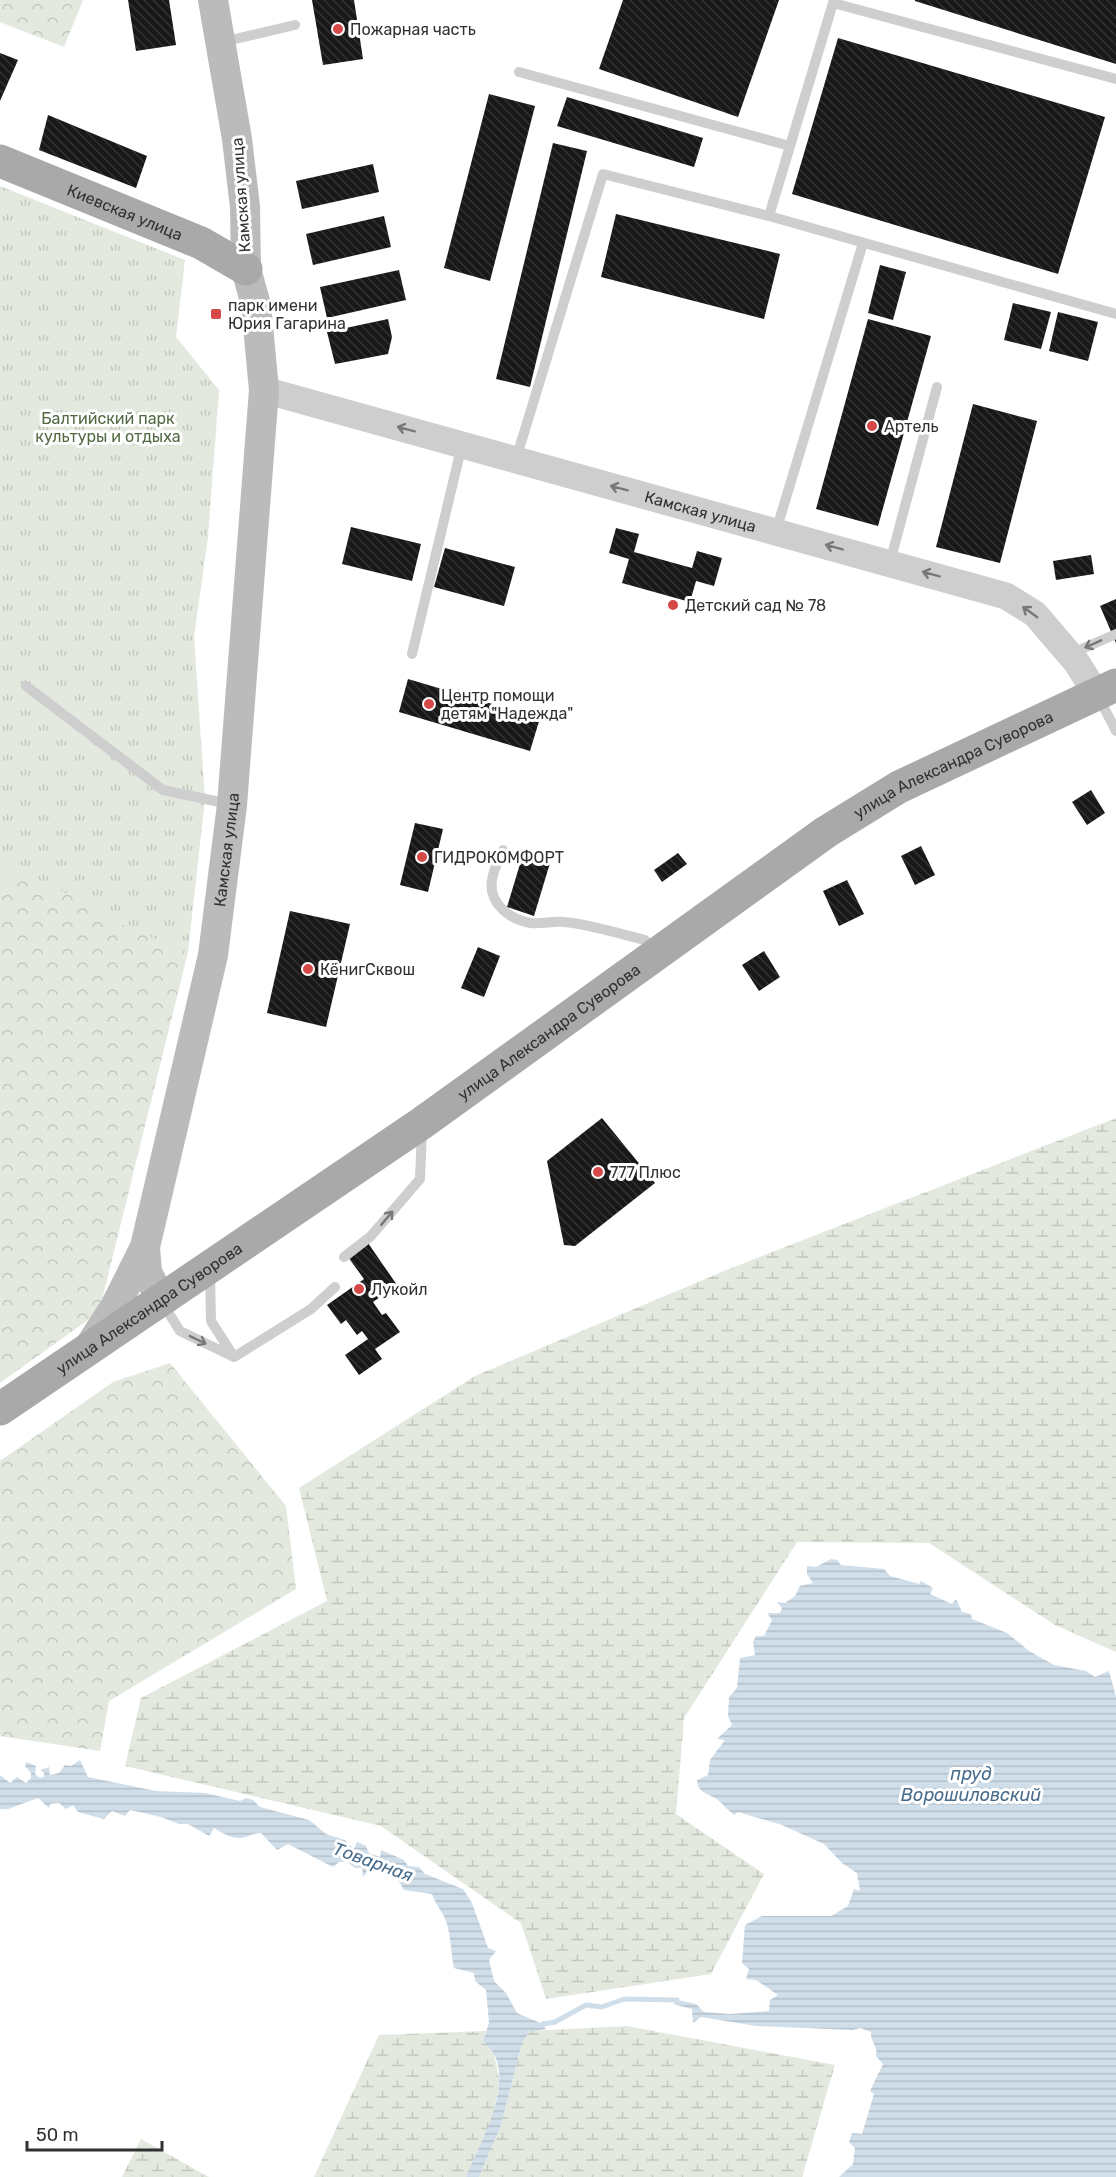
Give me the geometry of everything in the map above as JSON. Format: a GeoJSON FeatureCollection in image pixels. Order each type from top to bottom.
{"type":"FeatureCollection","features":[{"type":"Feature","properties":{"kind":"main road","name":"Камская улица"},"geometry":{"type":"LineString","coordinates":[[160,1298],[147,1272],[146,1247],[213,955],[232,805],[264,390],[256,304],[246,268],[241,172],[213,0]]}},
{"type":"Feature","properties":{"kind":"main road","name":"Киевская улица"},"geometry":{"type":"LineString","coordinates":[[0,161],[201,243],[246,268]]}},
{"type":"Feature","properties":{"kind":"main road","name":"улица Александра Суворова"},"geometry":{"type":"LineString","coordinates":[[0,1409],[160,1298],[211,1268],[423,1123],[826,832],[899,787],[1107,690]]}},
{"type":"Feature","properties":{"kind":"main road"},"geometry":{"type":"LineString","coordinates":[[89,1347],[115,1307],[146,1247]]}},
{"type":"Feature","properties":{"kind":"street","name":"Камская улица"},"geometry":{"type":"LineString","coordinates":[[264,390],[1006,596],[1035,614],[1069,654],[1107,690]]}},
{"type":"Feature","properties":{"kind":"lane"},"geometry":{"type":"LineString","coordinates":[[769,216],[833,1],[1116,79]]}},
{"type":"Feature","properties":{"kind":"lane"},"geometry":{"type":"LineString","coordinates":[[220,42],[295,25]]}},
{"type":"Feature","properties":{"kind":"lane"},"geometry":{"type":"LineString","coordinates":[[519,72],[790,146]]}},
{"type":"Feature","properties":{"kind":"lane"},"geometry":{"type":"LineString","coordinates":[[516,459],[603,174],[769,216],[1116,315]]}},
{"type":"Feature","properties":{"kind":"lane"},"geometry":{"type":"LineString","coordinates":[[776,531],[863,243]]}},
{"type":"Feature","properties":{"kind":"lane"},"geometry":{"type":"LineString","coordinates":[[890,563],[937,387]]}},
{"type":"Feature","properties":{"kind":"lane"},"geometry":{"type":"LineString","coordinates":[[412,654],[462,445]]}},
{"type":"Feature","properties":{"kind":"lane"},"geometry":{"type":"LineString","coordinates":[[1069,654],[1116,634]]}},
{"type":"Feature","properties":{"kind":"lane"},"geometry":{"type":"LineString","coordinates":[[26,686],[163,790],[232,805]]}},
{"type":"Feature","properties":{"kind":"lane"},"geometry":{"type":"LineString","coordinates":[[1107,690],[1116,731]]}},
{"type":"Feature","properties":{"kind":"lane"},"geometry":{"type":"LineString","coordinates":[[503,850],[492,880],[492,889],[495,899],[504,912],[531,923],[563,922],[645,940],[655,954]]}},
{"type":"Feature","properties":{"kind":"lane"},"geometry":{"type":"LineString","coordinates":[[344,1257],[371,1236],[420,1179],[423,1123]]}},
{"type":"Feature","properties":{"kind":"lane"},"geometry":{"type":"LineString","coordinates":[[211,1268],[209,1304],[211,1321],[234,1357]]}},
{"type":"Feature","properties":{"kind":"lane"},"geometry":{"type":"LineString","coordinates":[[234,1357],[311,1309],[335,1287]]}},
{"type":"Feature","properties":{"kind":"lane"},"geometry":{"type":"LineString","coordinates":[[160,1298],[180,1331],[234,1357]]}},
{"type":"Feature","properties":{"kind":"green space"},"geometry":{"type":"Polygon","coordinates":[[[0,0],[83,0],[64,47],[0,22],[0,0]]]}},
{"type":"Feature","properties":{"kind":"green space","name":"Балтийский парк культуры и отдыха"},"geometry":{"type":"Polygon","coordinates":[[[0,186],[185,260],[176,337],[219,390],[208,537],[194,637],[205,799],[188,952],[128,928],[60,890],[19,880],[0,871],[0,186]]]}},
{"type":"Feature","properties":{"kind":"green space"},"geometry":{"type":"Polygon","coordinates":[[[0,502],[188,952],[99,1312],[0,1383],[0,502]]]}},
{"type":"Feature","properties":{"kind":"green space"},"geometry":{"type":"Polygon","coordinates":[[[1116,1118],[1116,1652],[1055,1625],[929,1543],[797,1542],[684,1718],[676,1814],[764,1874],[711,1974],[546,1999],[521,1923],[381,1826],[125,1766],[141,1698],[327,1601],[299,1488],[475,1376],[729,1269],[1116,1118]]]}},
{"type":"Feature","properties":{"kind":"green space"},"geometry":{"type":"Polygon","coordinates":[[[170,1363],[286,1506],[296,1589],[109,1701],[100,1751],[0,1736],[0,1461],[113,1382],[170,1363]]]}},
{"type":"Feature","properties":{"kind":"green space"},"geometry":{"type":"Polygon","coordinates":[[[627,2026],[835,2065],[802,2177],[479,2177],[501,2125],[522,2043],[529,2031],[627,2026]]]}},
{"type":"Feature","properties":{"kind":"green space"},"geometry":{"type":"Polygon","coordinates":[[[486,2031],[483,2041],[493,2049],[500,2082],[491,2123],[466,2177],[314,2177],[379,2035],[486,2031]]]}},
{"type":"Feature","properties":{"kind":"green space"},"geometry":{"type":"Polygon","coordinates":[[[141,2139],[209,2177],[122,2177],[141,2139]]]}},
{"type":"Feature","properties":{"kind":"water","name":"пруд Ворошиловский"},"geometry":{"type":"Polygon","coordinates":[[[831,1559],[837,1560],[841,1565],[884,1569],[890,1576],[919,1584],[921,1581],[933,1588],[930,1594],[952,1604],[956,1599],[962,1612],[971,1614],[972,1619],[1007,1633],[1029,1651],[1054,1665],[1086,1671],[1095,1677],[1109,1671],[1116,1697],[1116,2177],[839,2177],[853,2164],[855,2148],[849,2142],[852,2133],[862,2134],[874,2094],[870,2091],[883,2064],[876,2056],[871,2032],[860,2028],[853,2030],[756,2026],[701,2017],[693,2023],[692,2009],[673,2004],[677,2000],[696,2004],[704,2012],[730,2014],[769,2011],[770,2000],[778,1995],[756,1980],[746,1979],[749,1969],[742,1963],[745,1925],[762,1916],[831,1916],[848,1906],[854,1889],[860,1891],[857,1873],[842,1863],[824,1844],[782,1825],[738,1812],[734,1815],[718,1800],[702,1791],[697,1780],[708,1775],[710,1760],[725,1740],[717,1739],[732,1725],[728,1716],[729,1697],[737,1688],[740,1658],[755,1655],[753,1642],[756,1636],[764,1636],[772,1620],[767,1613],[780,1613],[782,1608],[777,1602],[785,1603],[795,1596],[800,1586],[813,1583],[807,1574],[807,1566],[816,1567],[831,1559]]]}},
{"type":"Feature","properties":{"kind":"water","name":"Товарная"},"geometry":{"type":"Polygon","coordinates":[[[80,1760],[88,1777],[156,1791],[205,1793],[240,1801],[246,1798],[253,1800],[260,1807],[309,1820],[326,1834],[345,1840],[354,1849],[357,1842],[366,1846],[369,1853],[380,1857],[381,1850],[404,1860],[408,1866],[419,1867],[425,1874],[463,1889],[472,1903],[488,1948],[496,1951],[489,1960],[494,1981],[506,1993],[517,2013],[543,2024],[546,2029],[529,2032],[522,2043],[501,2125],[479,2177],[466,2177],[488,2126],[499,2088],[499,2070],[494,2054],[483,2041],[489,2023],[486,1990],[475,1981],[474,1973],[454,1968],[447,1924],[432,1894],[404,1890],[394,1873],[367,1872],[363,1877],[362,1868],[355,1868],[348,1862],[339,1862],[333,1867],[288,1844],[277,1850],[261,1833],[238,1838],[214,1828],[209,1836],[188,1824],[179,1824],[130,1810],[125,1816],[112,1811],[104,1819],[78,1812],[73,1805],[66,1809],[59,1803],[50,1804],[49,1808],[38,1798],[8,1809],[0,1809],[0,1775],[10,1783],[17,1777],[26,1783],[31,1778],[31,1773],[25,1766],[26,1762],[36,1766],[35,1774],[40,1778],[44,1777],[44,1773],[40,1770],[49,1767],[50,1775],[59,1773],[65,1765],[71,1766],[80,1760]]]}},
{"type":"Feature","properties":{"kind":"building"},"geometry":{"type":"Polygon","coordinates":[[[128,0],[169,0],[176,45],[136,51],[128,0]]]}},
{"type":"Feature","properties":{"kind":"building","name":"Пожарная часть"},"geometry":{"type":"Polygon","coordinates":[[[312,0],[354,0],[363,59],[323,65],[312,0]]]}},
{"type":"Feature","properties":{"kind":"building"},"geometry":{"type":"Polygon","coordinates":[[[623,0],[779,0],[738,117],[599,69],[623,0]]]}},
{"type":"Feature","properties":{"kind":"building"},"geometry":{"type":"Polygon","coordinates":[[[1116,0],[1116,64],[915,1],[1116,0]]]}},
{"type":"Feature","properties":{"kind":"building"},"geometry":{"type":"Polygon","coordinates":[[[838,38],[1105,117],[1058,274],[792,194],[838,38]]]}},
{"type":"Feature","properties":{"kind":"building"},"geometry":{"type":"Polygon","coordinates":[[[0,53],[18,60],[0,101],[0,53]]]}},
{"type":"Feature","properties":{"kind":"building"},"geometry":{"type":"Polygon","coordinates":[[[489,94],[535,106],[490,281],[444,268],[489,94]]]}},
{"type":"Feature","properties":{"kind":"building"},"geometry":{"type":"Polygon","coordinates":[[[567,97],[703,138],[694,167],[557,126],[567,97]]]}},
{"type":"Feature","properties":{"kind":"building"},"geometry":{"type":"Polygon","coordinates":[[[48,115],[147,156],[136,188],[39,150],[48,115]]]}},
{"type":"Feature","properties":{"kind":"building"},"geometry":{"type":"Polygon","coordinates":[[[553,143],[587,151],[530,387],[496,379],[553,143]]]}},
{"type":"Feature","properties":{"kind":"building"},"geometry":{"type":"Polygon","coordinates":[[[373,164],[379,192],[302,209],[296,181],[373,164]]]}},
{"type":"Feature","properties":{"kind":"building"},"geometry":{"type":"Polygon","coordinates":[[[616,214],[780,254],[764,319],[601,277],[616,214]]]}},
{"type":"Feature","properties":{"kind":"building"},"geometry":{"type":"Polygon","coordinates":[[[384,216],[391,247],[313,265],[306,234],[384,216]]]}},
{"type":"Feature","properties":{"kind":"building"},"geometry":{"type":"Polygon","coordinates":[[[880,265],[906,272],[893,320],[868,313],[880,265]]]}},
{"type":"Feature","properties":{"kind":"building"},"geometry":{"type":"Polygon","coordinates":[[[399,270],[406,300],[327,318],[320,287],[399,270]]]}},
{"type":"Feature","properties":{"kind":"building"},"geometry":{"type":"Polygon","coordinates":[[[1013,303],[1051,312],[1041,349],[1004,340],[1013,303]]]}},
{"type":"Feature","properties":{"kind":"building"},"geometry":{"type":"Polygon","coordinates":[[[1058,312],[1098,322],[1088,361],[1049,351],[1058,312]]]}},
{"type":"Feature","properties":{"kind":"building"},"geometry":{"type":"Polygon","coordinates":[[[388,319],[392,337],[388,354],[335,364],[327,332],[388,319]]]}},
{"type":"Feature","properties":{"kind":"building"},"geometry":{"type":"Polygon","coordinates":[[[868,319],[931,336],[878,526],[816,509],[868,319]]]}},
{"type":"Feature","properties":{"kind":"building"},"geometry":{"type":"Polygon","coordinates":[[[973,404],[1037,421],[1000,563],[936,547],[973,404]]]}},
{"type":"Feature","properties":{"kind":"building"},"geometry":{"type":"Polygon","coordinates":[[[351,527],[421,544],[412,581],[342,564],[351,527]]]}},
{"type":"Feature","properties":{"kind":"building"},"geometry":{"type":"Polygon","coordinates":[[[616,528],[639,534],[634,552],[692,568],[697,551],[722,558],[714,586],[696,581],[690,602],[622,583],[629,559],[609,553],[616,528]]]}},
{"type":"Feature","properties":{"kind":"building"},"geometry":{"type":"Polygon","coordinates":[[[445,548],[515,567],[504,606],[434,587],[445,548]]]}},
{"type":"Feature","properties":{"kind":"building"},"geometry":{"type":"Polygon","coordinates":[[[1091,555],[1094,574],[1056,580],[1053,561],[1091,555]]]}},
{"type":"Feature","properties":{"kind":"building"},"geometry":{"type":"Polygon","coordinates":[[[1116,599],[1116,643],[1100,606],[1116,599]]]}},
{"type":"Feature","properties":{"kind":"building"},"geometry":{"type":"Polygon","coordinates":[[[408,679],[540,718],[530,751],[399,712],[408,679]]]}},
{"type":"Feature","properties":{"kind":"building"},"geometry":{"type":"Polygon","coordinates":[[[1091,790],[1105,813],[1087,825],[1072,802],[1091,790]]]}},
{"type":"Feature","properties":{"kind":"building","name":"ГИДРОКОМФОРТ"},"geometry":{"type":"Polygon","coordinates":[[[415,823],[443,829],[428,892],[400,885],[415,823]]]}},
{"type":"Feature","properties":{"kind":"building"},"geometry":{"type":"Polygon","coordinates":[[[921,846],[935,875],[915,885],[901,856],[921,846]]]}},
{"type":"Feature","properties":{"kind":"building"},"geometry":{"type":"Polygon","coordinates":[[[678,853],[687,864],[662,882],[654,870],[678,853]]]}},
{"type":"Feature","properties":{"kind":"building"},"geometry":{"type":"Polygon","coordinates":[[[523,854],[550,863],[534,916],[507,907],[523,854]]]}},
{"type":"Feature","properties":{"kind":"building"},"geometry":{"type":"Polygon","coordinates":[[[847,880],[864,914],[839,926],[823,891],[847,880]]]}},
{"type":"Feature","properties":{"kind":"building","name":"КёнигСквош"},"geometry":{"type":"Polygon","coordinates":[[[290,911],[350,924],[326,1027],[267,1013],[290,911]]]}},
{"type":"Feature","properties":{"kind":"building"},"geometry":{"type":"Polygon","coordinates":[[[478,947],[500,956],[484,997],[461,988],[478,947]]]}},
{"type":"Feature","properties":{"kind":"building"},"geometry":{"type":"Polygon","coordinates":[[[764,951],[780,977],[759,991],[742,965],[764,951]]]}},
{"type":"Feature","properties":{"kind":"building","name":"777 Плюс"},"geometry":{"type":"Polygon","coordinates":[[[602,1118],[655,1183],[575,1246],[564,1245],[547,1161],[602,1118]]]}},
{"type":"Feature","properties":{"kind":"building"},"geometry":{"type":"Polygon","coordinates":[[[368,1243],[397,1285],[373,1302],[382,1315],[386,1313],[400,1332],[375,1349],[382,1359],[359,1375],[345,1355],[368,1339],[362,1331],[357,1335],[346,1320],[341,1324],[327,1305],[364,1279],[348,1257],[368,1243]]]}},
{"type":"Feature","properties":{"kind":"waterway"},"geometry":{"type":"LineString","coordinates":[[543,2024],[555,2022],[586,2005],[602,2007],[624,1999],[677,2000]]}},
{"type":"Feature","properties":{"kind":"place","name":"Пожарная часть"},"geometry":{"type":"Point","coordinates":[338,29]}},
{"type":"Feature","properties":{"kind":"place","name":"парк имени Юрия Гагарина"},"geometry":{"type":"Point","coordinates":[216,314]}},
{"type":"Feature","properties":{"kind":"place","name":"Артель"},"geometry":{"type":"Point","coordinates":[872,426]}},
{"type":"Feature","properties":{"kind":"place","name":"Детский сад № 78"},"geometry":{"type":"Point","coordinates":[673,605]}},
{"type":"Feature","properties":{"kind":"place","name":"Центр помощи детям \"Надежда\""},"geometry":{"type":"Point","coordinates":[429,704]}},
{"type":"Feature","properties":{"kind":"place","name":"ГИДРОКОМФОРТ"},"geometry":{"type":"Point","coordinates":[422,857]}},
{"type":"Feature","properties":{"kind":"place","name":"КёнигСквош"},"geometry":{"type":"Point","coordinates":[308,969]}},
{"type":"Feature","properties":{"kind":"place","name":"777 Плюс"},"geometry":{"type":"Point","coordinates":[598,1172]}},
{"type":"Feature","properties":{"kind":"place","name":"Лукойл"},"geometry":{"type":"Point","coordinates":[359,1289]}}]}
